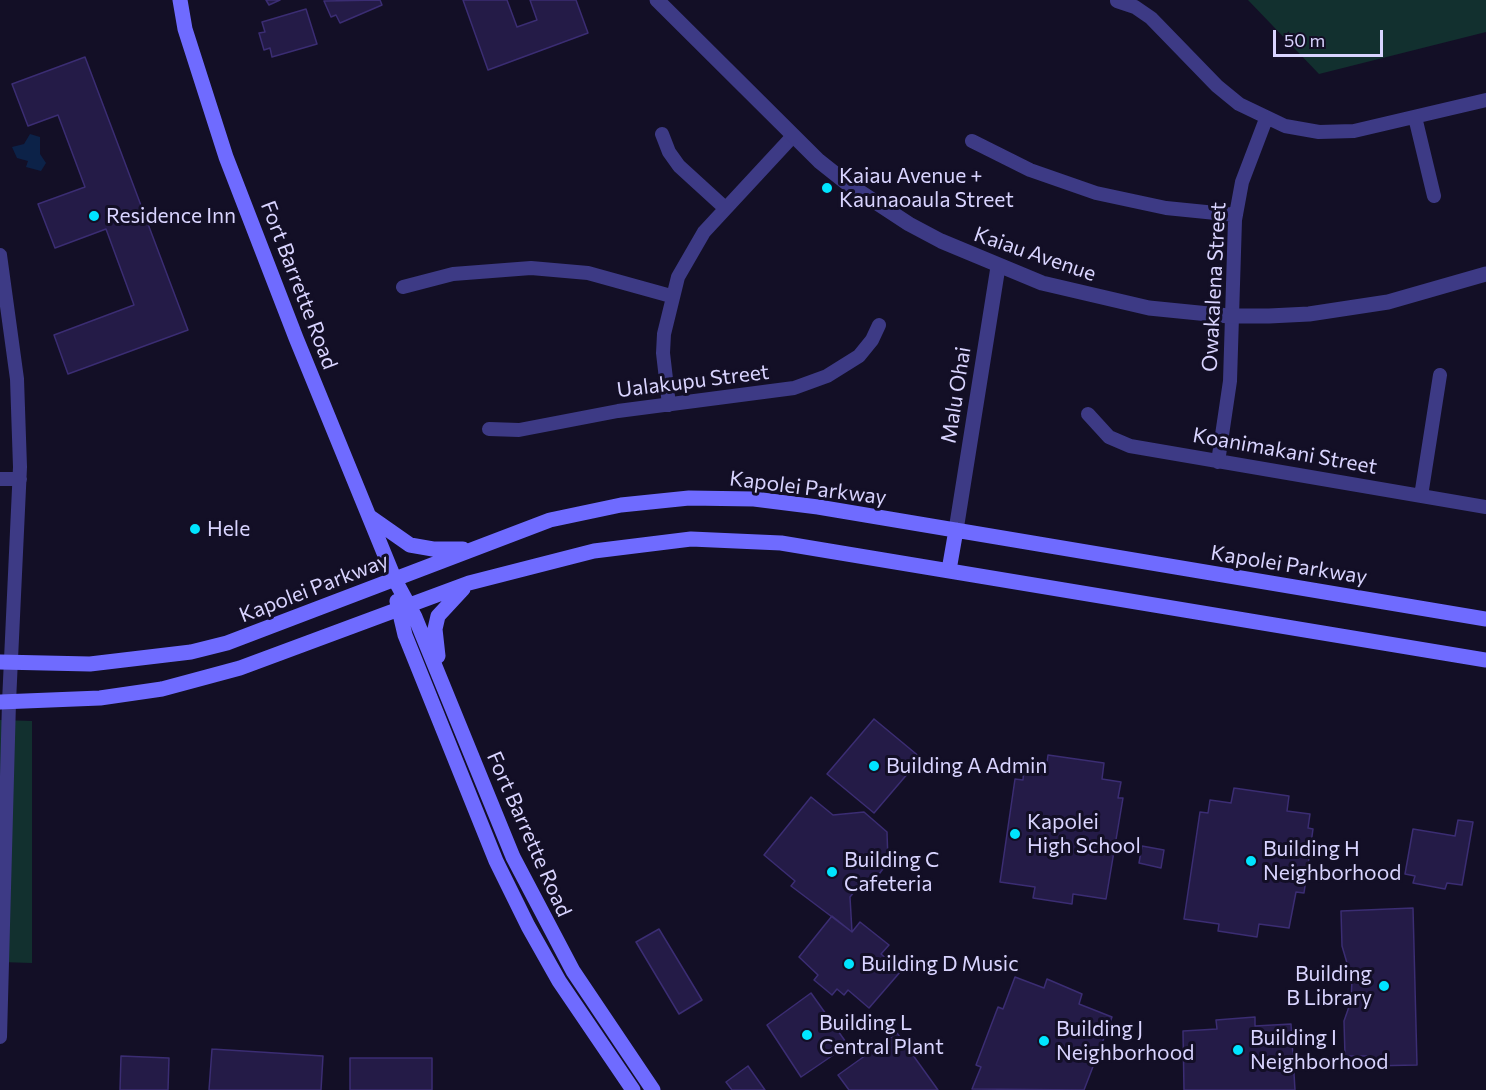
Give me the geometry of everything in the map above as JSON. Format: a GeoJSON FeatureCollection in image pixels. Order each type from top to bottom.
{"type":"FeatureCollection","features":[{"type":"Feature","properties":{"kind":"main road","name":"Fort Barrette Road"},"geometry":{"type":"LineString","coordinates":[[180,0],[185,29],[226,157],[404,607],[447,695],[513,857],[546,925],[601,1016],[653,1090]]}},
{"type":"Feature","properties":{"kind":"main road","name":"Kapolei Parkway"},"geometry":{"type":"LineString","coordinates":[[6,662],[126,662],[191,652],[227,643],[395,580],[515,531],[585,511],[630,503],[689,498],[786,502],[1486,619]]}},
{"type":"Feature","properties":{"kind":"main road"},"geometry":{"type":"LineString","coordinates":[[369,516],[410,545],[433,549],[472,549]]}},
{"type":"Feature","properties":{"kind":"main road"},"geometry":{"type":"LineString","coordinates":[[950,570],[956,530]]}},
{"type":"Feature","properties":{"kind":"main road"},"geometry":{"type":"LineString","coordinates":[[5,702],[100,698],[162,689],[240,668],[469,583],[594,551],[691,539],[781,543],[1486,660]]}},
{"type":"Feature","properties":{"kind":"main road"},"geometry":{"type":"LineString","coordinates":[[447,695],[436,647],[436,622],[448,602],[469,583]]}},
{"type":"Feature","properties":{"kind":"main road","name":"Fort Barrette Road"},"geometry":{"type":"LineString","coordinates":[[404,607],[405,635],[515,900],[577,1009],[633,1090]]}},
{"type":"Feature","properties":{"kind":"street","name":"Kaiau Avenue"},"geometry":{"type":"LineString","coordinates":[[657,0],[819,161],[878,205],[941,241],[998,267],[1042,283],[1113,302],[1189,313],[1232,316],[1299,314],[1349,309],[1427,293],[1486,274]]}},
{"type":"Feature","properties":{"kind":"street"},"geometry":{"type":"LineString","coordinates":[[1117,1],[1151,18],[1227,95],[1266,119],[1302,130],[1336,132],[1415,117],[1486,100]]}},
{"type":"Feature","properties":{"kind":"street"},"geometry":{"type":"LineString","coordinates":[[1415,117],[1434,196]]}},
{"type":"Feature","properties":{"kind":"street","name":"Owakalena Street"},"geometry":{"type":"LineString","coordinates":[[1218,462],[1230,381],[1236,215],[1242,182],[1266,119]]}},
{"type":"Feature","properties":{"kind":"street"},"geometry":{"type":"LineString","coordinates":[[662,134],[669,152],[679,166],[725,208]]}},
{"type":"Feature","properties":{"kind":"street"},"geometry":{"type":"LineString","coordinates":[[669,405],[663,353],[671,296],[694,246],[725,208],[793,136]]}},
{"type":"Feature","properties":{"kind":"street"},"geometry":{"type":"LineString","coordinates":[[972,141],[1030,170],[1096,193],[1166,208],[1236,215]]}},
{"type":"Feature","properties":{"kind":"street"},"geometry":{"type":"LineString","coordinates":[[0,255],[17,379],[20,479],[6,662],[0,1037]]}},
{"type":"Feature","properties":{"kind":"street","name":"Malu Ohai"},"geometry":{"type":"LineString","coordinates":[[956,530],[998,267]]}},
{"type":"Feature","properties":{"kind":"street"},"geometry":{"type":"LineString","coordinates":[[403,287],[453,274],[531,268],[588,273],[671,296]]}},
{"type":"Feature","properties":{"kind":"street","name":"Ualakupu Street"},"geometry":{"type":"LineString","coordinates":[[489,429],[519,430],[618,411],[777,392],[811,383],[859,356],[872,340],[879,325]]}},
{"type":"Feature","properties":{"kind":"street"},"geometry":{"type":"LineString","coordinates":[[1421,496],[1440,375]]}},
{"type":"Feature","properties":{"kind":"street","name":"Koanimakani Street"},"geometry":{"type":"LineString","coordinates":[[1088,414],[1109,437],[1130,446],[1486,507]]}},
{"type":"Feature","properties":{"kind":"street"},"geometry":{"type":"LineString","coordinates":[[0,479],[20,479]]}},
{"type":"Feature","properties":{"kind":"green space"},"geometry":{"type":"Polygon","coordinates":[[[1248,0],[1486,0],[1486,32],[1319,74],[1248,0]]]}},
{"type":"Feature","properties":{"kind":"green space"},"geometry":{"type":"Polygon","coordinates":[[[0,720],[32,721],[32,963],[0,962],[0,720]]]}},
{"type":"Feature","properties":{"kind":"water"},"geometry":{"type":"Polygon","coordinates":[[[30,134],[40,137],[40,154],[46,163],[41,171],[26,167],[28,161],[17,158],[12,147],[24,144],[30,134]]]}},
{"type":"Feature","properties":{"kind":"building"},"geometry":{"type":"Polygon","coordinates":[[[266,0],[280,0],[269,5],[266,0]]]}},
{"type":"Feature","properties":{"kind":"building"},"geometry":{"type":"Polygon","coordinates":[[[380,0],[382,5],[340,23],[336,15],[331,17],[324,1],[380,0]]]}},
{"type":"Feature","properties":{"kind":"building"},"geometry":{"type":"Polygon","coordinates":[[[463,0],[507,0],[517,27],[537,20],[530,0],[576,0],[588,33],[488,70],[463,0]]]}},
{"type":"Feature","properties":{"kind":"building"},"geometry":{"type":"Polygon","coordinates":[[[306,9],[317,44],[272,57],[270,48],[264,50],[259,33],[265,32],[262,22],[306,9]]]}},
{"type":"Feature","properties":{"kind":"building","name":"Residence Inn"},"geometry":{"type":"Polygon","coordinates":[[[85,57],[188,330],[68,374],[54,335],[134,305],[106,229],[55,248],[38,204],[85,187],[58,115],[28,126],[12,84],[85,57]]]}},
{"type":"Feature","properties":{"kind":"building","name":"Building A Admin"},"geometry":{"type":"Polygon","coordinates":[[[874,719],[921,758],[874,813],[827,774],[874,719]]]}},
{"type":"Feature","properties":{"kind":"building"},"geometry":{"type":"Polygon","coordinates":[[[1048,755],[1104,763],[1102,779],[1121,782],[1118,798],[1123,798],[1106,899],[1073,894],[1072,904],[1033,898],[1035,887],[1000,882],[1015,779],[1023,780],[1024,767],[1046,770],[1048,755]]]}},
{"type":"Feature","properties":{"kind":"building","name":"Building H Neighborhood"},"geometry":{"type":"Polygon","coordinates":[[[1234,788],[1289,796],[1287,811],[1310,814],[1308,828],[1313,829],[1304,893],[1296,892],[1289,928],[1259,924],[1257,937],[1218,931],[1219,924],[1184,919],[1200,812],[1208,813],[1210,800],[1231,803],[1234,788]]]}},
{"type":"Feature","properties":{"kind":"building","name":"Building C Cafeteria"},"geometry":{"type":"Polygon","coordinates":[[[811,797],[833,815],[864,812],[887,832],[888,862],[871,885],[858,887],[850,897],[852,932],[791,886],[795,881],[764,855],[811,797]]]}},
{"type":"Feature","properties":{"kind":"building"},"geometry":{"type":"Polygon","coordinates":[[[1458,820],[1473,822],[1462,885],[1447,883],[1445,889],[1413,883],[1415,876],[1405,874],[1413,829],[1455,836],[1458,820]]]}},
{"type":"Feature","properties":{"kind":"building"},"geometry":{"type":"Polygon","coordinates":[[[1142,846],[1164,850],[1161,868],[1139,863],[1142,846]]]}},
{"type":"Feature","properties":{"kind":"building","name":"Building B Library"},"geometry":{"type":"Polygon","coordinates":[[[1413,908],[1417,1065],[1368,1066],[1368,1056],[1345,1056],[1344,1021],[1351,1001],[1352,980],[1342,946],[1341,911],[1413,908]]]}},
{"type":"Feature","properties":{"kind":"building","name":"Building D Music"},"geometry":{"type":"Polygon","coordinates":[[[832,916],[852,932],[860,922],[889,945],[881,954],[901,971],[869,1008],[848,990],[844,995],[837,989],[832,995],[814,980],[818,975],[799,957],[832,916]]]}},
{"type":"Feature","properties":{"kind":"building"},"geometry":{"type":"Polygon","coordinates":[[[659,929],[702,1000],[679,1014],[636,942],[659,929]]]}},
{"type":"Feature","properties":{"kind":"building","name":"Building J Neighborhood"},"geometry":{"type":"Polygon","coordinates":[[[1015,977],[1044,988],[1047,979],[1082,994],[1079,1004],[1112,1017],[1084,1090],[972,1089],[981,1067],[976,1065],[998,1007],[1003,1009],[1015,977]]]}},
{"type":"Feature","properties":{"kind":"building","name":"Building L Central Plant"},"geometry":{"type":"Polygon","coordinates":[[[811,993],[848,1045],[801,1077],[767,1025],[811,993]]]}},
{"type":"Feature","properties":{"kind":"building","name":"Building I Neighborhood"},"geometry":{"type":"Polygon","coordinates":[[[1255,1017],[1255,1026],[1291,1024],[1295,1090],[1184,1090],[1183,1031],[1217,1029],[1216,1020],[1255,1017]]]}},
{"type":"Feature","properties":{"kind":"building"},"geometry":{"type":"Polygon","coordinates":[[[897,1033],[938,1090],[849,1090],[838,1075],[897,1033]]]}},
{"type":"Feature","properties":{"kind":"building"},"geometry":{"type":"Polygon","coordinates":[[[212,1049],[323,1056],[321,1090],[209,1090],[212,1049]]]}},
{"type":"Feature","properties":{"kind":"building"},"geometry":{"type":"Polygon","coordinates":[[[121,1056],[169,1058],[168,1090],[120,1090],[121,1056]]]}},
{"type":"Feature","properties":{"kind":"building"},"geometry":{"type":"Polygon","coordinates":[[[350,1058],[432,1058],[432,1090],[350,1090],[350,1058]]]}},
{"type":"Feature","properties":{"kind":"building"},"geometry":{"type":"Polygon","coordinates":[[[748,1066],[765,1090],[732,1090],[726,1082],[748,1066]]]}},
{"type":"Feature","properties":{"kind":"place","name":"Kaiau Avenue + Kaunaoaula Street"},"geometry":{"type":"Point","coordinates":[827,188]}},
{"type":"Feature","properties":{"kind":"place","name":"Residence Inn"},"geometry":{"type":"Point","coordinates":[94,216]}},
{"type":"Feature","properties":{"kind":"place","name":"Hele"},"geometry":{"type":"Point","coordinates":[195,529]}},
{"type":"Feature","properties":{"kind":"place","name":"Building A Admin"},"geometry":{"type":"Point","coordinates":[874,766]}},
{"type":"Feature","properties":{"kind":"place","name":"Kapolei High School"},"geometry":{"type":"Point","coordinates":[1015,834]}},
{"type":"Feature","properties":{"kind":"place","name":"Building H Neighborhood"},"geometry":{"type":"Point","coordinates":[1251,861]}},
{"type":"Feature","properties":{"kind":"place","name":"Building C Cafeteria"},"geometry":{"type":"Point","coordinates":[832,872]}},
{"type":"Feature","properties":{"kind":"place","name":"Building D Music"},"geometry":{"type":"Point","coordinates":[849,964]}},
{"type":"Feature","properties":{"kind":"place","name":"Building B Library"},"geometry":{"type":"Point","coordinates":[1384,986]}},
{"type":"Feature","properties":{"kind":"place","name":"Building L Central Plant"},"geometry":{"type":"Point","coordinates":[807,1035]}},
{"type":"Feature","properties":{"kind":"place","name":"Building J Neighborhood"},"geometry":{"type":"Point","coordinates":[1044,1041]}},
{"type":"Feature","properties":{"kind":"place","name":"Building I Neighborhood"},"geometry":{"type":"Point","coordinates":[1238,1050]}}]}
